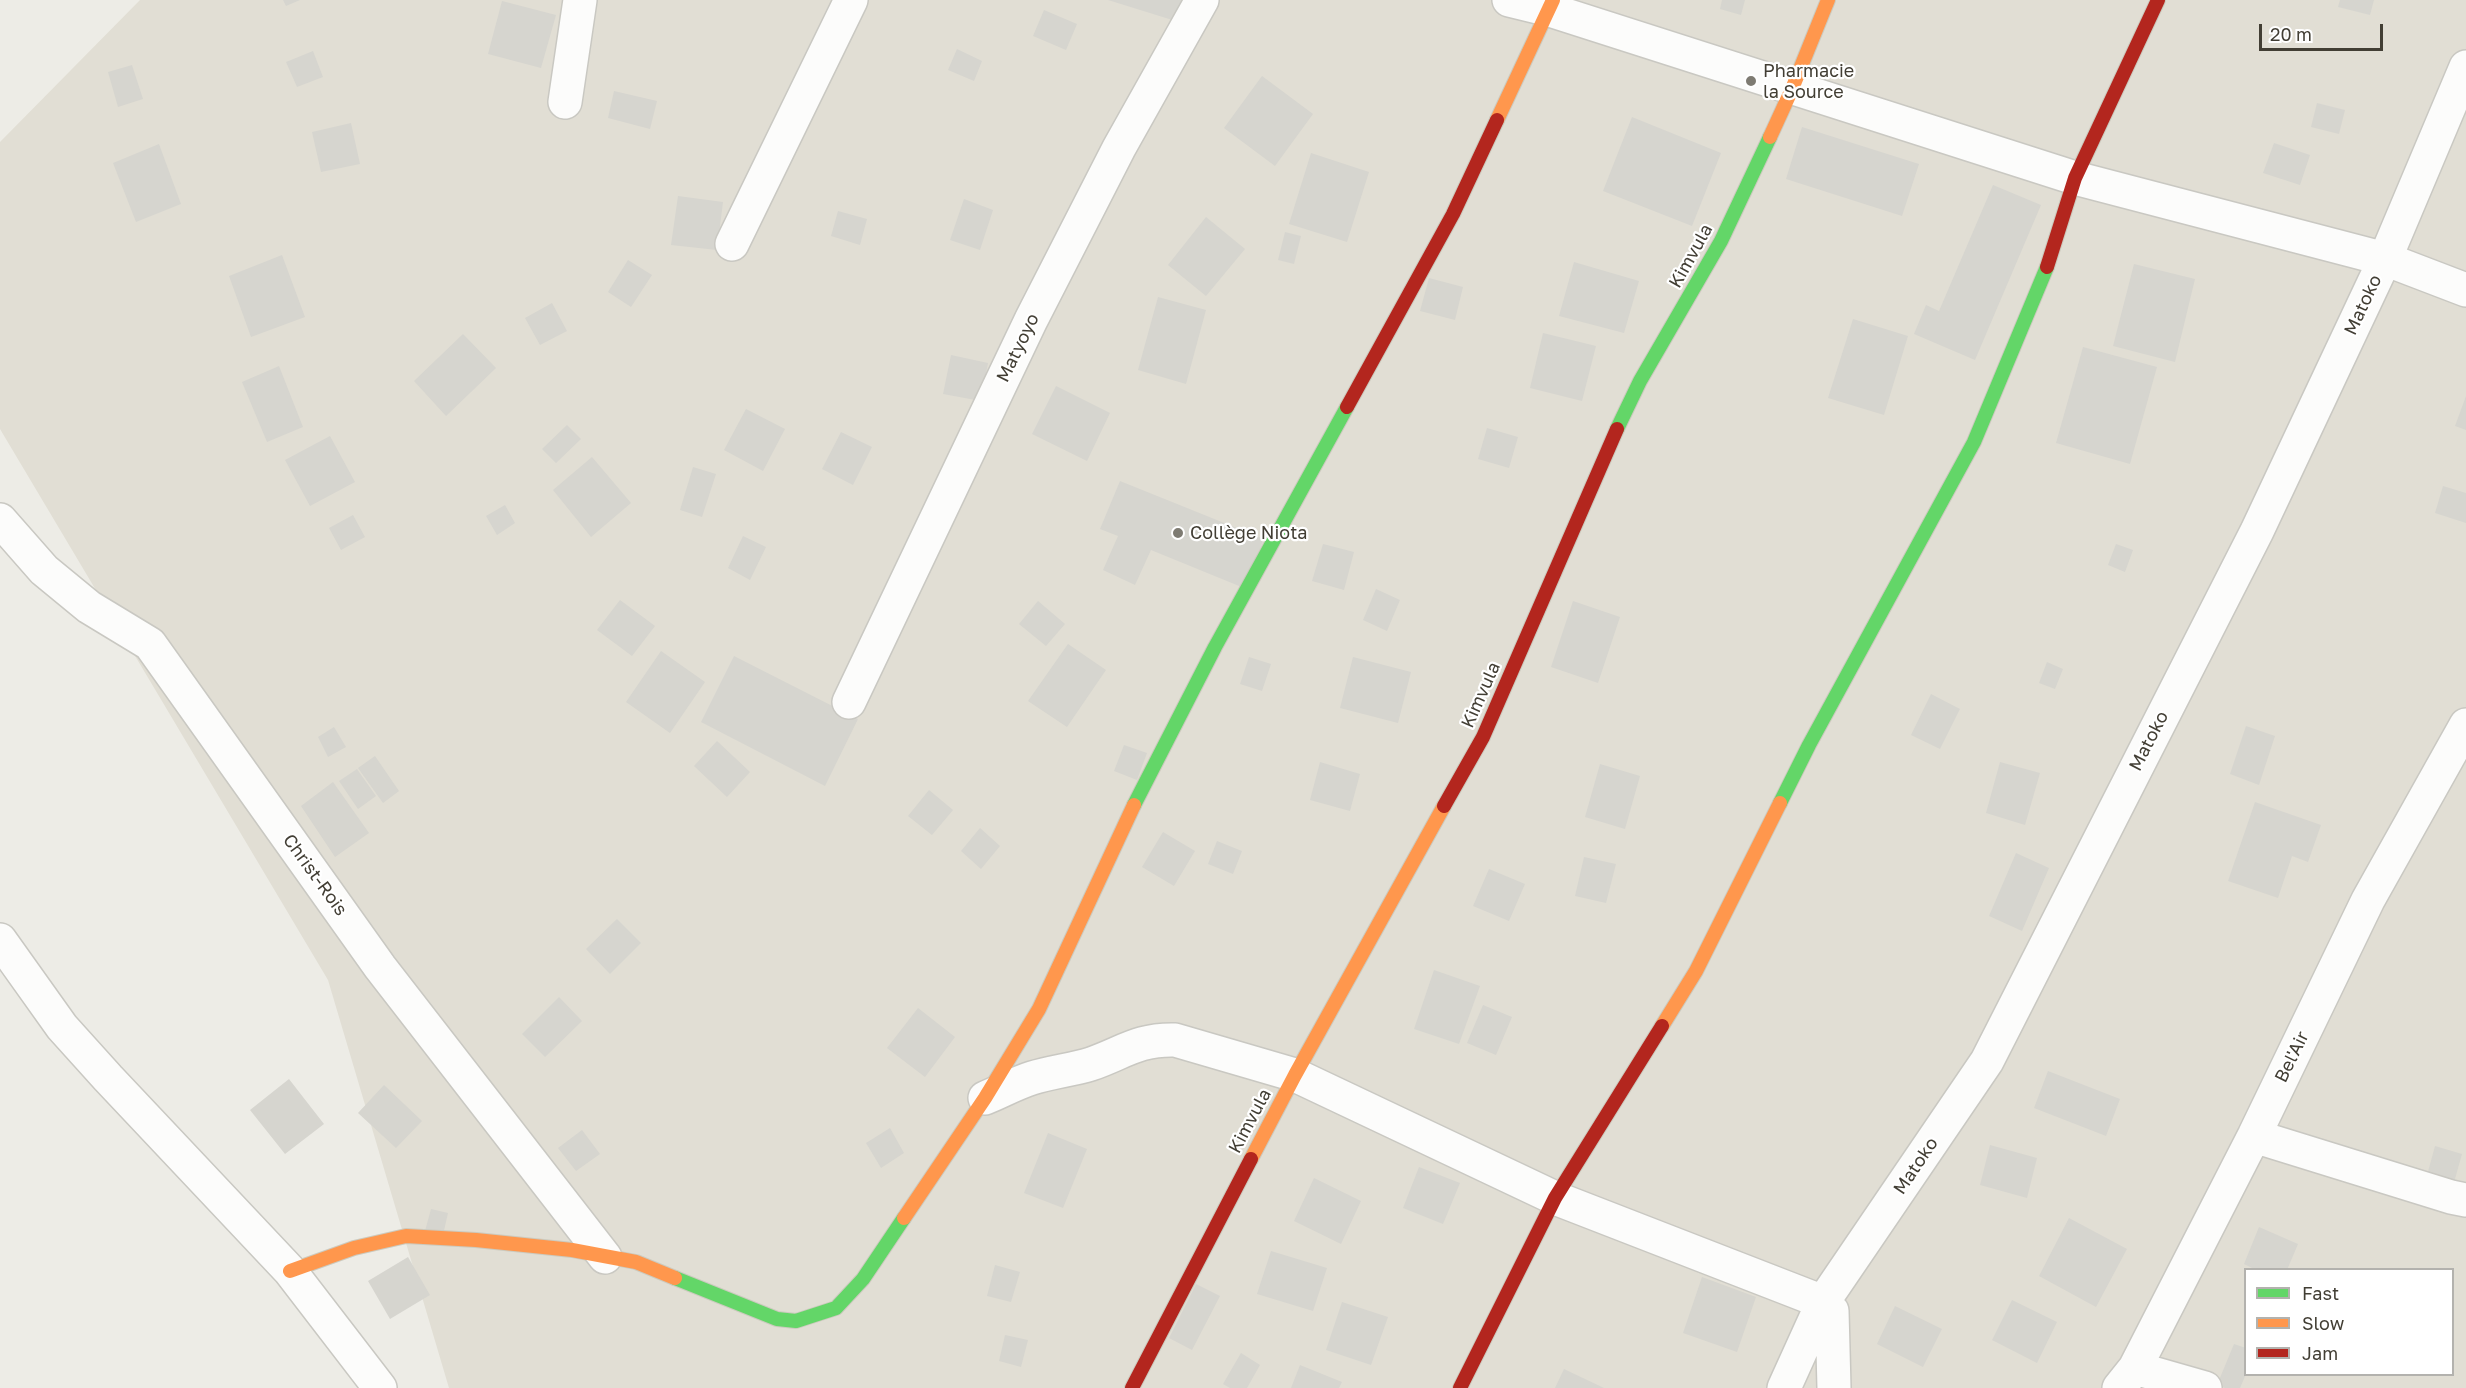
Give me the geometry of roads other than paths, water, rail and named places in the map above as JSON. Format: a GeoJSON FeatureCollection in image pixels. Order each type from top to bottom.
{"type":"FeatureCollection","features":[{"type":"Feature","properties":{"kind":"street"},"geometry":{"type":"LineString","coordinates":[[565,102],[580,0]]}},
{"type":"Feature","properties":{"kind":"street"},"geometry":{"type":"LineString","coordinates":[[732,244],[851,0]]}},
{"type":"Feature","properties":{"kind":"street","name":"Matyoyo"},"geometry":{"type":"LineString","coordinates":[[849,702],[1031,320],[1119,148],[1202,0]]}},
{"type":"Feature","properties":{"kind":"street"},"geometry":{"type":"LineString","coordinates":[[1509,0],[1552,5],[1792,89],[2075,178],[2385,259],[2466,290]]}},
{"type":"Feature","properties":{"kind":"street","name":"Kimvula"},"geometry":{"type":"LineString","coordinates":[[1132,1388],[1295,1075],[1483,737],[1625,411],[1721,241],[1792,89],[1828,0]]}},
{"type":"Feature","properties":{"kind":"street"},"geometry":{"type":"LineString","coordinates":[[1460,1388],[1555,1198],[1696,971],[1809,745],[1974,442],[2042,282],[2075,178],[2158,0]]}},
{"type":"Feature","properties":{"kind":"street"},"geometry":{"type":"LineString","coordinates":[[290,1271],[354,1248],[406,1236],[476,1240],[572,1250],[636,1262],[777,1319],[796,1321],[812,1318],[836,1308],[863,1279],[985,1098],[1039,1009],[1117,839],[1215,647],[1453,214],[1552,5]]}},
{"type":"Feature","properties":{"kind":"street","name":"Matoko"},"geometry":{"type":"LineString","coordinates":[[1784,1388],[1823,1302],[1987,1061],[2257,531],[2385,259],[2466,67]]}},
{"type":"Feature","properties":{"kind":"street","name":"Christ-Rois"},"geometry":{"type":"LineString","coordinates":[[0,519],[44,570],[89,607],[150,644],[380,967],[605,1257]]}},
{"type":"Feature","properties":{"kind":"street","name":"Bel'Air"},"geometry":{"type":"LineString","coordinates":[[2127,1378],[2254,1136],[2368,900],[2466,725]]}},
{"type":"Feature","properties":{"kind":"street"},"geometry":{"type":"LineString","coordinates":[[0,940],[62,1027],[290,1271],[380,1388]]}},
{"type":"Feature","properties":{"kind":"street"},"geometry":{"type":"LineString","coordinates":[[985,1098],[1032,1078],[1074,1069],[1102,1060],[1139,1043],[1157,1040],[1175,1040],[1295,1075],[1555,1198],[1823,1302],[1832,1311],[1834,1388]]}},
{"type":"Feature","properties":{"kind":"street"},"geometry":{"type":"LineString","coordinates":[[2254,1136],[2466,1200]]}},
{"type":"Feature","properties":{"kind":"street"},"geometry":{"type":"LineString","coordinates":[[2127,1378],[2205,1388]]}},
{"type":"Feature","properties":{"kind":"place","name":"Pharmacie la Source"},"geometry":{"type":"Point","coordinates":[1751,81]}},
{"type":"Feature","properties":{"kind":"place","name":"Collège Niota"},"geometry":{"type":"Point","coordinates":[1178,533]}}]}
